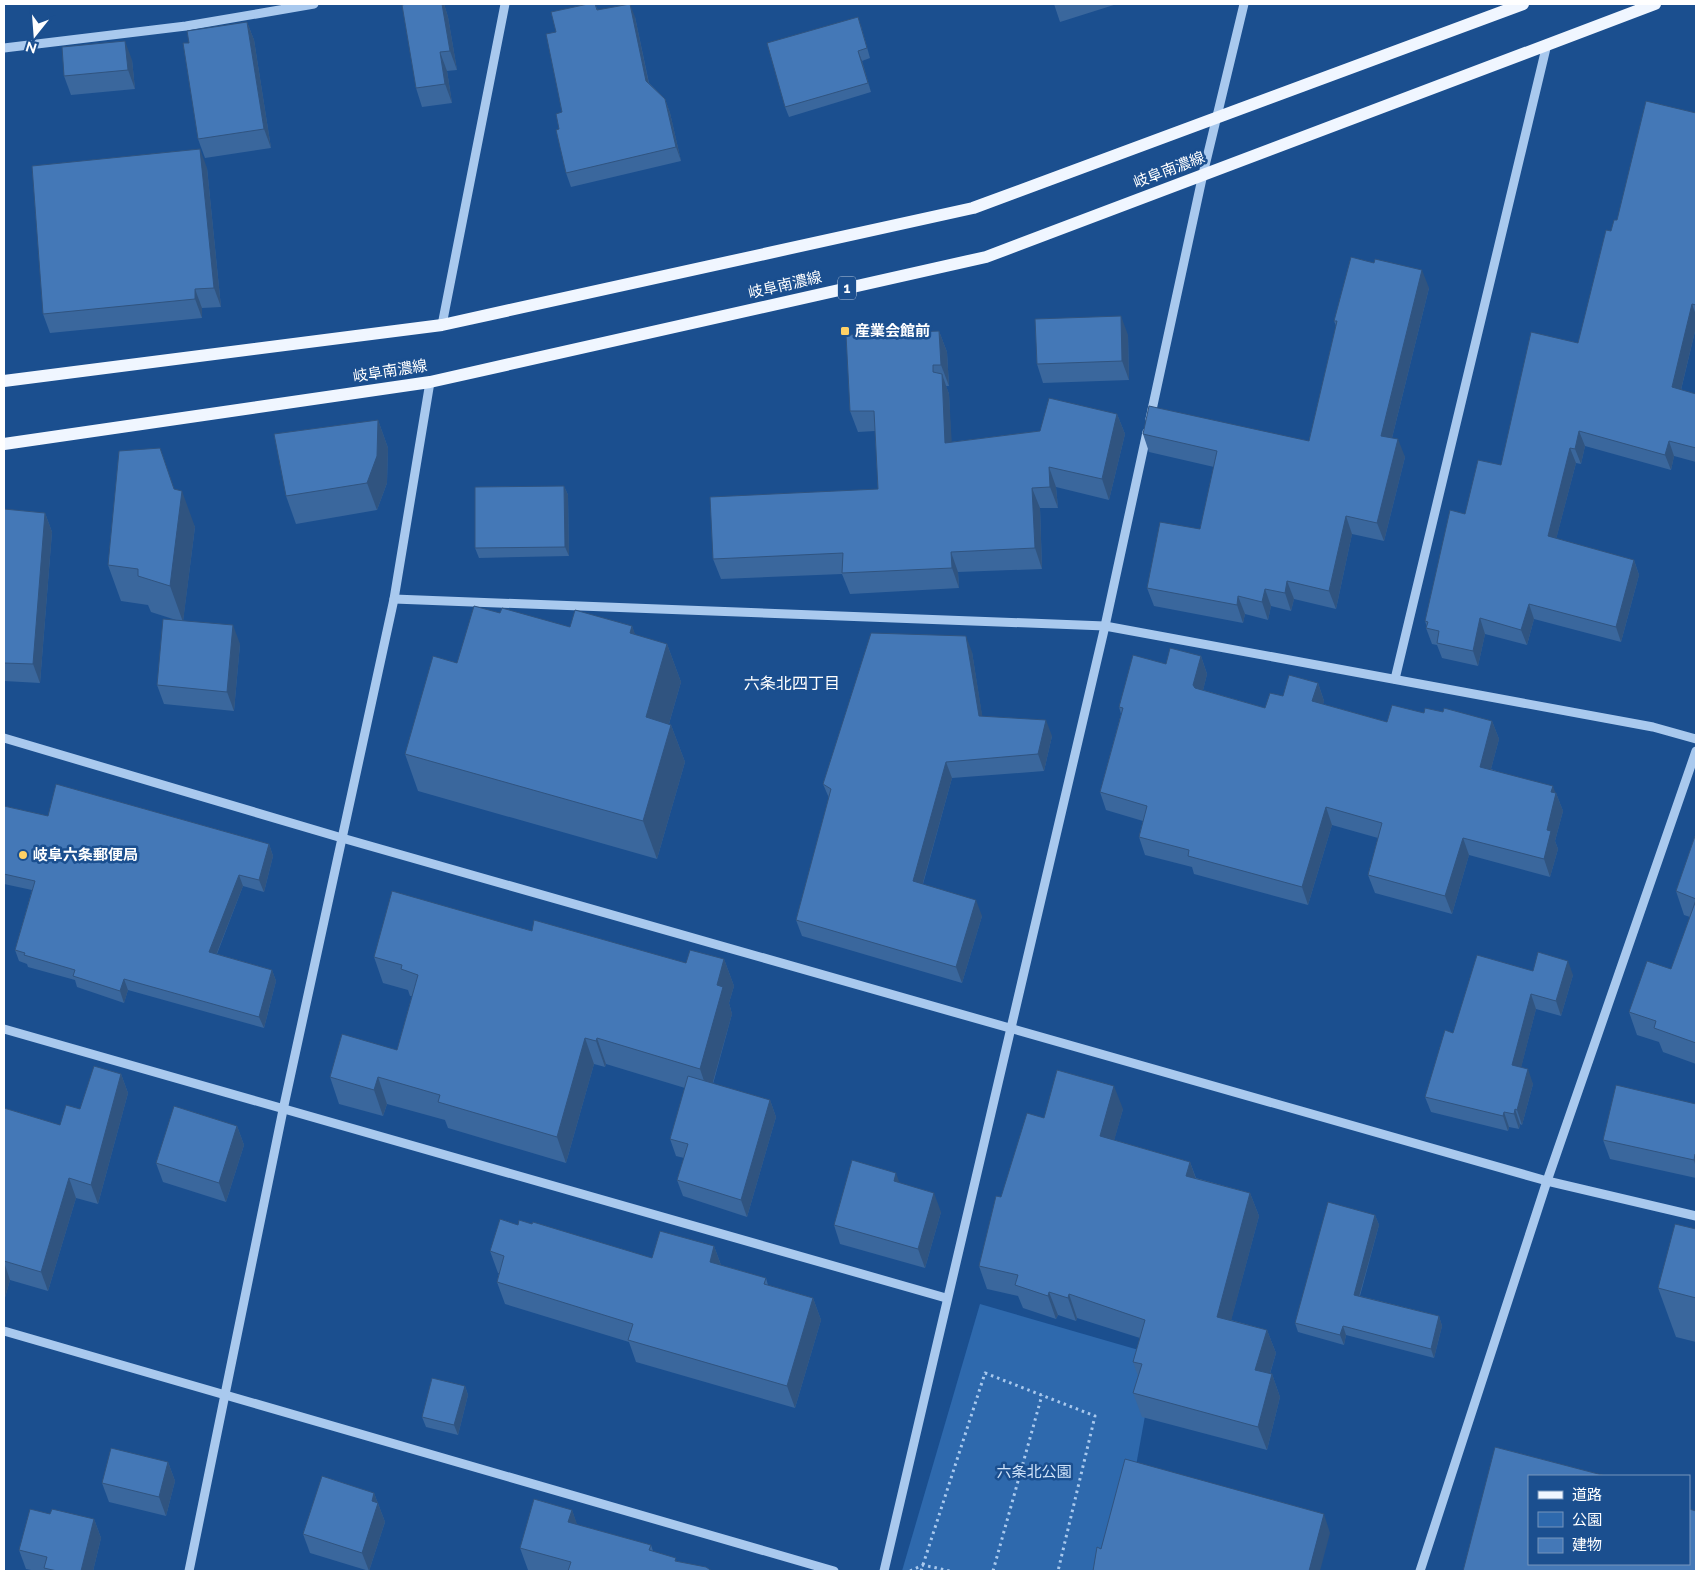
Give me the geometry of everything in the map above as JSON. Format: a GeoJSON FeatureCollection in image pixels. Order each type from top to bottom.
{"type":"FeatureCollection","features":[{"type":"Feature","properties":{"kind":"main road"},"geometry":{"type":"LineString","coordinates":[[4,381],[442,325],[973,208],[1522,4]]}},
{"type":"Feature","properties":{"kind":"main road","name":"岐阜南濃線"},"geometry":{"type":"LineString","coordinates":[[4,444],[430,382],[986,257],[1655,4]]}},
{"type":"Feature","properties":{"kind":"street"},"geometry":{"type":"LineString","coordinates":[[4,48],[186,26],[314,4]]}},
{"type":"Feature","properties":{"kind":"street"},"geometry":{"type":"LineString","coordinates":[[442,325],[505,4]]}},
{"type":"Feature","properties":{"kind":"street"},"geometry":{"type":"LineString","coordinates":[[884,1571],[946,1298],[1012,1028],[1105,626],[1203,174],[1244,4]]}},
{"type":"Feature","properties":{"kind":"street"},"geometry":{"type":"LineString","coordinates":[[1394,679],[1548,44]]}},
{"type":"Feature","properties":{"kind":"street"},"geometry":{"type":"LineString","coordinates":[[189,1571],[283,1110],[394,599],[430,382]]}},
{"type":"Feature","properties":{"kind":"street"},"geometry":{"type":"LineString","coordinates":[[394,599],[1105,626],[1653,727],[1696,739]]}},
{"type":"Feature","properties":{"kind":"street"},"geometry":{"type":"LineString","coordinates":[[4,738],[342,838],[1546,1181],[1696,1216]]}},
{"type":"Feature","properties":{"kind":"street"},"geometry":{"type":"LineString","coordinates":[[1420,1571],[1546,1181],[1696,751]]}},
{"type":"Feature","properties":{"kind":"street"},"geometry":{"type":"LineString","coordinates":[[4,1029],[946,1298]]}},
{"type":"Feature","properties":{"kind":"street"},"geometry":{"type":"LineString","coordinates":[[4,1331],[834,1571]]}},
{"type":"Feature","properties":{"kind":"path"},"geometry":{"type":"LineString","coordinates":[[922,1571],[985,1373],[1095,1416],[1058,1571]]}},
{"type":"Feature","properties":{"kind":"path"},"geometry":{"type":"LineString","coordinates":[[993,1571],[1042,1396]]}},
{"type":"Feature","properties":{"kind":"path"},"geometry":{"type":"LineString","coordinates":[[910,1571],[923,1565],[950,1571]]}},
{"type":"Feature","properties":{"kind":"green space","name":"六条北公園"},"geometry":{"type":"Polygon","coordinates":[[[980,1304],[1156,1355],[1117,1571],[902,1571],[980,1304]]]}},
{"type":"Feature","properties":{"kind":"building"},"geometry":{"type":"Polygon","coordinates":[[[442,4],[450,51],[440,52],[445,84],[416,88],[402,5],[442,4]]]}},
{"type":"Feature","properties":{"kind":"building"},"geometry":{"type":"Polygon","coordinates":[[[595,4],[597,10],[630,4],[646,81],[665,99],[676,147],[566,173],[556,130],[559,129],[556,114],[562,112],[546,34],[556,32],[551,12],[595,4]]]}},
{"type":"Feature","properties":{"kind":"building"},"geometry":{"type":"Polygon","coordinates":[[[858,17],[867,48],[858,51],[868,83],[785,107],[767,43],[858,17]]]}},
{"type":"Feature","properties":{"kind":"building"},"geometry":{"type":"Polygon","coordinates":[[[247,22],[264,129],[198,139],[183,43],[189,43],[187,31],[247,22]]]}},
{"type":"Feature","properties":{"kind":"building"},"geometry":{"type":"Polygon","coordinates":[[[125,41],[128,70],[64,76],[62,47],[125,41]]]}},
{"type":"Feature","properties":{"kind":"building"},"geometry":{"type":"Polygon","coordinates":[[[1646,101],[1696,113],[1696,305],[1692,304],[1672,387],[1696,394],[1696,448],[1669,441],[1665,455],[1579,431],[1575,449],[1570,448],[1548,536],[1634,560],[1616,627],[1529,604],[1521,630],[1480,618],[1473,651],[1437,643],[1439,631],[1426,628],[1428,622],[1425,621],[1450,510],[1465,514],[1478,460],[1501,465],[1531,332],[1578,343],[1606,230],[1611,231],[1614,220],[1617,220],[1646,101]]]}},
{"type":"Feature","properties":{"kind":"building"},"geometry":{"type":"Polygon","coordinates":[[[200,149],[214,288],[195,289],[195,299],[43,314],[32,166],[200,149]]]}},
{"type":"Feature","properties":{"kind":"building"},"geometry":{"type":"Polygon","coordinates":[[[1351,257],[1374,263],[1375,259],[1422,270],[1381,436],[1398,439],[1377,523],[1346,516],[1329,591],[1287,581],[1285,593],[1265,589],[1262,602],[1238,596],[1237,605],[1147,588],[1160,522],[1200,529],[1217,451],[1143,434],[1149,406],[1309,441],[1337,321],[1334,321],[1351,257]]]}},
{"type":"Feature","properties":{"kind":"building"},"geometry":{"type":"Polygon","coordinates":[[[1121,316],[1122,361],[1037,364],[1035,319],[1121,316]]]}},
{"type":"Feature","properties":{"kind":"building"},"geometry":{"type":"Polygon","coordinates":[[[939,331],[941,365],[933,365],[933,372],[942,374],[945,443],[1040,431],[1049,398],[1117,414],[1102,479],[1049,467],[1050,487],[1032,488],[1035,548],[951,552],[952,568],[842,573],[843,553],[713,559],[710,497],[878,489],[874,411],[850,411],[846,335],[939,331]]]}},
{"type":"Feature","properties":{"kind":"building"},"geometry":{"type":"Polygon","coordinates":[[[378,420],[377,456],[367,483],[286,496],[274,434],[378,420]]]}},
{"type":"Feature","properties":{"kind":"building"},"geometry":{"type":"Polygon","coordinates":[[[160,448],[174,489],[182,491],[170,586],[138,576],[138,569],[108,565],[119,451],[160,448]]]}},
{"type":"Feature","properties":{"kind":"building"},"geometry":{"type":"Polygon","coordinates":[[[564,486],[565,547],[475,548],[475,487],[564,486]]]}},
{"type":"Feature","properties":{"kind":"building"},"geometry":{"type":"Polygon","coordinates":[[[4,509],[45,513],[33,664],[4,663],[4,509]]]}},
{"type":"Feature","properties":{"kind":"building"},"geometry":{"type":"Polygon","coordinates":[[[474,606],[500,613],[502,608],[570,627],[575,610],[632,626],[630,633],[667,644],[646,717],[671,725],[643,821],[405,754],[433,656],[457,663],[474,606]]]}},
{"type":"Feature","properties":{"kind":"building"},"geometry":{"type":"Polygon","coordinates":[[[163,619],[233,625],[227,692],[157,685],[163,619]]]}},
{"type":"Feature","properties":{"kind":"building"},"geometry":{"type":"Polygon","coordinates":[[[871,633],[966,636],[979,716],[1046,720],[1038,754],[946,762],[913,881],[976,900],[956,967],[796,920],[831,789],[823,784],[871,633]]]}},
{"type":"Feature","properties":{"kind":"building"},"geometry":{"type":"Polygon","coordinates":[[[1170,648],[1201,656],[1193,685],[1195,688],[1265,708],[1270,693],[1283,696],[1289,675],[1318,683],[1312,701],[1387,722],[1392,705],[1424,713],[1425,708],[1443,712],[1444,708],[1492,721],[1480,767],[1553,786],[1551,792],[1556,793],[1547,830],[1551,831],[1544,859],[1463,838],[1445,896],[1368,875],[1382,823],[1326,807],[1302,887],[1188,856],[1189,850],[1139,837],[1147,806],[1100,792],[1123,708],[1119,707],[1133,655],[1166,664],[1170,648]]]}},
{"type":"Feature","properties":{"kind":"building"},"geometry":{"type":"Polygon","coordinates":[[[56,784],[269,844],[259,880],[239,875],[209,952],[272,970],[259,1017],[124,979],[120,991],[73,976],[75,970],[24,955],[25,953],[15,950],[35,881],[4,874],[4,806],[48,816],[56,784]]]}},
{"type":"Feature","properties":{"kind":"building"},"geometry":{"type":"Polygon","coordinates":[[[1696,837],[1696,899],[1676,891],[1696,837]]]}},
{"type":"Feature","properties":{"kind":"building"},"geometry":{"type":"Polygon","coordinates":[[[392,891],[532,931],[534,920],[686,963],[690,950],[724,959],[717,985],[723,987],[700,1069],[597,1038],[596,1041],[585,1038],[557,1137],[438,1102],[440,1095],[378,1077],[374,1090],[330,1077],[342,1034],[397,1050],[418,975],[401,969],[402,965],[374,957],[392,891]]]}},
{"type":"Feature","properties":{"kind":"building"},"geometry":{"type":"Polygon","coordinates":[[[1696,900],[1696,1043],[1654,1028],[1656,1021],[1629,1012],[1647,961],[1671,969],[1696,900]]]}},
{"type":"Feature","properties":{"kind":"building"},"geometry":{"type":"Polygon","coordinates":[[[1538,952],[1568,961],[1556,1001],[1531,994],[1512,1065],[1528,1069],[1517,1110],[1515,1109],[1514,1114],[1504,1112],[1503,1116],[1425,1097],[1445,1030],[1453,1033],[1477,955],[1533,971],[1538,952]]]}},
{"type":"Feature","properties":{"kind":"building"},"geometry":{"type":"Polygon","coordinates":[[[94,1066],[121,1074],[91,1185],[69,1178],[41,1272],[4,1261],[4,1108],[60,1125],[66,1105],[80,1109],[94,1066]]]}},
{"type":"Feature","properties":{"kind":"building"},"geometry":{"type":"Polygon","coordinates":[[[1057,1070],[1114,1086],[1100,1136],[1190,1162],[1186,1176],[1250,1193],[1217,1317],[1267,1330],[1255,1370],[1272,1374],[1258,1427],[1133,1393],[1142,1364],[1133,1362],[1145,1320],[1069,1294],[1068,1298],[1049,1292],[1048,1296],[1015,1285],[1018,1275],[979,1266],[996,1196],[1001,1197],[1027,1113],[1044,1118],[1057,1070]]]}},
{"type":"Feature","properties":{"kind":"building"},"geometry":{"type":"Polygon","coordinates":[[[688,1076],[770,1100],[741,1200],[677,1180],[688,1144],[670,1139],[688,1076]]]}},
{"type":"Feature","properties":{"kind":"building"},"geometry":{"type":"Polygon","coordinates":[[[1616,1085],[1696,1104],[1696,1155],[1694,1160],[1603,1140],[1616,1085]]]}},
{"type":"Feature","properties":{"kind":"building"},"geometry":{"type":"Polygon","coordinates":[[[174,1106],[237,1126],[219,1183],[156,1163],[174,1106]]]}},
{"type":"Feature","properties":{"kind":"building"},"geometry":{"type":"Polygon","coordinates":[[[852,1160],[896,1173],[894,1181],[934,1193],[918,1249],[834,1225],[852,1160]]]}},
{"type":"Feature","properties":{"kind":"building"},"geometry":{"type":"Polygon","coordinates":[[[1328,1202],[1375,1215],[1354,1295],[1439,1316],[1431,1349],[1343,1326],[1340,1335],[1295,1323],[1328,1202]]]}},
{"type":"Feature","properties":{"kind":"building"},"geometry":{"type":"Polygon","coordinates":[[[500,1219],[518,1225],[519,1220],[532,1224],[533,1222],[652,1258],[660,1231],[714,1246],[710,1262],[766,1278],[764,1284],[813,1298],[787,1386],[628,1340],[633,1324],[497,1282],[504,1256],[490,1251],[500,1219]]]}},
{"type":"Feature","properties":{"kind":"building"},"geometry":{"type":"Polygon","coordinates":[[[1675,1224],[1696,1229],[1696,1298],[1658,1288],[1675,1224]]]}},
{"type":"Feature","properties":{"kind":"building"},"geometry":{"type":"Polygon","coordinates":[[[432,1378],[465,1386],[454,1425],[422,1417],[432,1378]]]}},
{"type":"Feature","properties":{"kind":"building"},"geometry":{"type":"Polygon","coordinates":[[[1495,1447],[1602,1475],[1528,1475],[1528,1565],[1690,1565],[1690,1509],[1696,1511],[1696,1571],[1463,1571],[1495,1447]]]}},
{"type":"Feature","properties":{"kind":"building"},"geometry":{"type":"Polygon","coordinates":[[[111,1448],[168,1462],[159,1497],[102,1483],[111,1448]]]}},
{"type":"Feature","properties":{"kind":"building"},"geometry":{"type":"Polygon","coordinates":[[[1125,1459],[1324,1514],[1309,1571],[1093,1571],[1097,1547],[1101,1549],[1125,1459]]]}},
{"type":"Feature","properties":{"kind":"building"},"geometry":{"type":"Polygon","coordinates":[[[322,1476],[374,1493],[372,1501],[378,1503],[362,1553],[303,1534],[322,1476]]]}},
{"type":"Feature","properties":{"kind":"building"},"geometry":{"type":"Polygon","coordinates":[[[534,1499],[572,1510],[568,1522],[651,1545],[649,1550],[676,1558],[675,1561],[706,1567],[712,1571],[568,1571],[571,1562],[520,1548],[534,1499]]]}},
{"type":"Feature","properties":{"kind":"building"},"geometry":{"type":"Polygon","coordinates":[[[30,1509],[50,1514],[52,1509],[94,1519],[81,1571],[57,1571],[44,1568],[47,1557],[19,1550],[30,1509]]]}},
{"type":"Feature","properties":{"kind":"place","name":"産業会館前"},"geometry":{"type":"Point","coordinates":[845,331]}},
{"type":"Feature","properties":{"kind":"place","name":"岐阜六条郵便局"},"geometry":{"type":"Point","coordinates":[23,855]}},
{"type":"Feature","properties":{"kind":"district","name":"六条北四丁目"},"geometry":{"type":"Point","coordinates":[792,683]}}]}
